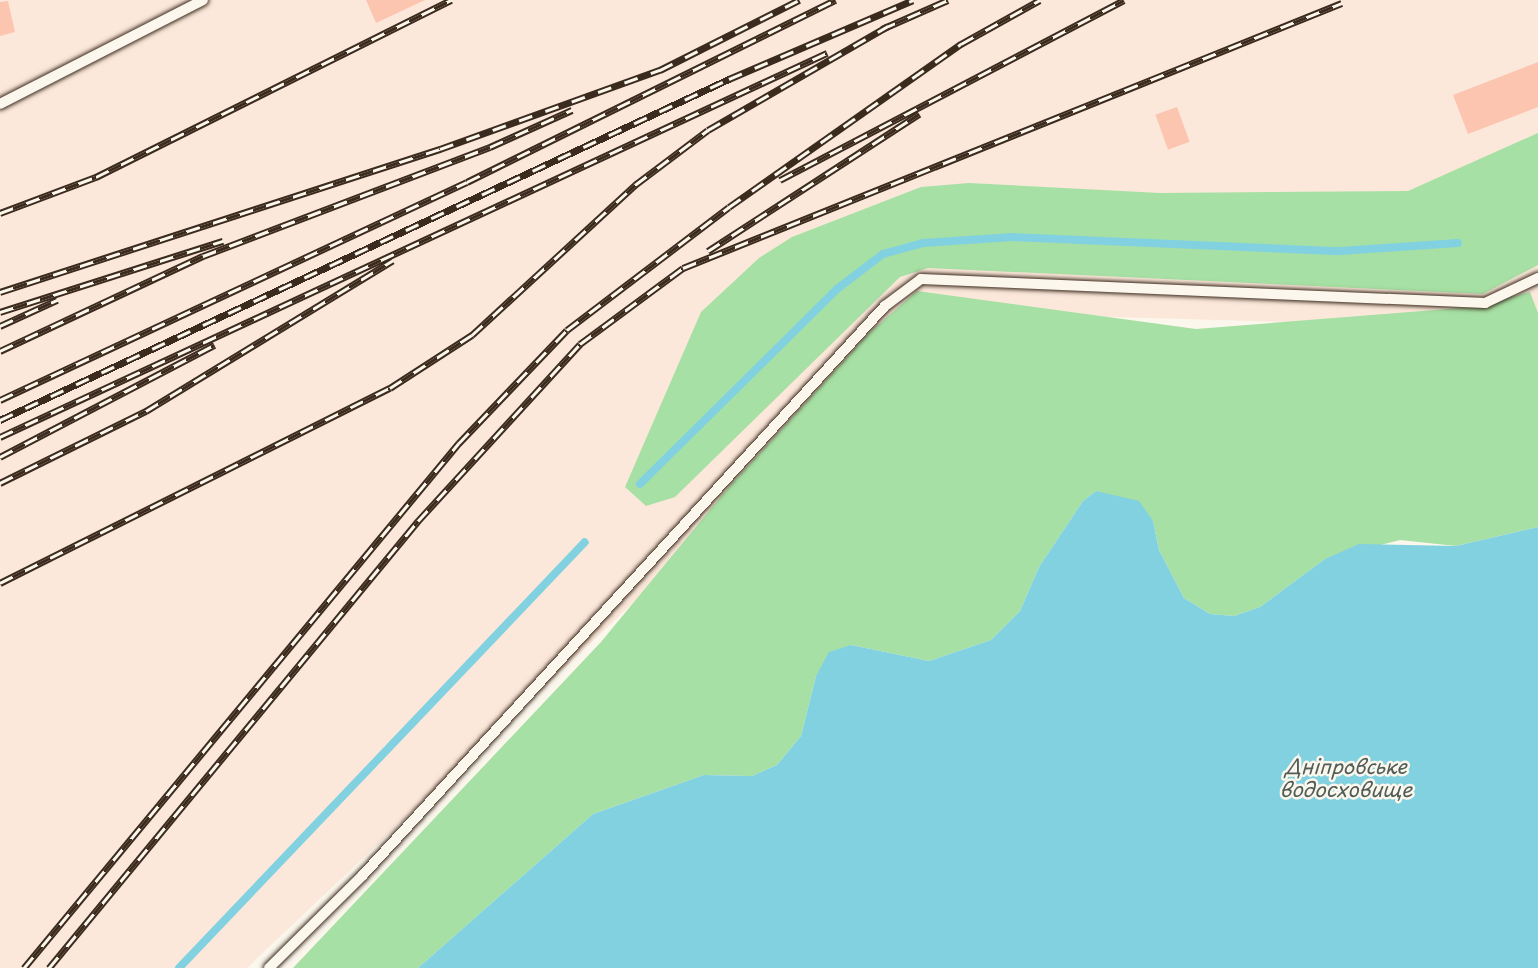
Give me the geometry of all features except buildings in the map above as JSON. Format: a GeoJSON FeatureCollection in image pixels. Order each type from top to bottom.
{"type":"FeatureCollection","features":[{"type":"Feature","properties":{"kind":"lane"},"geometry":{"type":"LineString","coordinates":[[0,104],[203,0]]}},
{"type":"Feature","properties":{"kind":"lane"},"geometry":{"type":"LineString","coordinates":[[269,968],[363,875],[885,306],[921,279],[1485,303],[1538,278]]}},
{"type":"Feature","properties":{"kind":"shaded area"},"geometry":{"type":"Polygon","coordinates":[[[0,0],[1538,0],[1538,329],[940,312],[247,968],[0,968],[0,0]]]}},
{"type":"Feature","properties":{"kind":"green space"},"geometry":{"type":"Polygon","coordinates":[[[1538,133],[1538,265],[1483,294],[928,268],[900,277],[675,497],[646,506],[625,487],[701,312],[759,258],[792,237],[921,187],[969,183],[1160,193],[1408,191],[1538,133]]]}},
{"type":"Feature","properties":{"kind":"green space"},"geometry":{"type":"Polygon","coordinates":[[[917,291],[1196,329],[1473,307],[1530,292],[1538,313],[1538,527],[1456,546],[1400,540],[1325,559],[1260,607],[1234,616],[1210,614],[1184,598],[1159,550],[1153,521],[1096,491],[1083,501],[1039,567],[1020,611],[991,640],[929,661],[851,645],[816,676],[801,736],[777,765],[752,776],[704,775],[593,814],[418,968],[293,968],[601,642],[728,488],[871,331],[917,291]]]}},
{"type":"Feature","properties":{"kind":"water","name":"Дніпровське водосховище"},"geometry":{"type":"Polygon","coordinates":[[[1096,491],[1139,501],[1153,521],[1159,550],[1184,598],[1210,614],[1234,616],[1260,607],[1325,559],[1359,544],[1456,546],[1538,527],[1538,968],[418,968],[593,814],[704,775],[752,776],[777,765],[801,736],[816,676],[829,652],[851,645],[929,661],[991,640],[1020,611],[1039,567],[1083,501],[1096,491]]]}},
{"type":"Feature","properties":{"kind":"waterway"},"geometry":{"type":"LineString","coordinates":[[640,484],[837,289],[883,254],[923,243],[1013,237],[1340,251],[1458,243]]}},
{"type":"Feature","properties":{"kind":"waterway"},"geometry":{"type":"LineString","coordinates":[[179,968],[585,542]]}},
{"type":"Feature","properties":{"kind":"railway"},"geometry":{"type":"LineString","coordinates":[[0,213],[96,177],[451,0]]}},
{"type":"Feature","properties":{"kind":"railway"},"geometry":{"type":"LineString","coordinates":[[0,292],[440,149],[660,70],[799,0]]}},
{"type":"Feature","properties":{"kind":"railway"},"geometry":{"type":"LineString","coordinates":[[0,400],[467,182],[836,0]]}},
{"type":"Feature","properties":{"kind":"railway"},"geometry":{"type":"LineString","coordinates":[[0,420],[729,79],[913,0]]}},
{"type":"Feature","properties":{"kind":"railway"},"geometry":{"type":"LineString","coordinates":[[882,29],[948,0]]}},
{"type":"Feature","properties":{"kind":"railway"},"geometry":{"type":"LineString","coordinates":[[24,968],[459,443],[567,330],[729,207],[961,44],[1040,0]]}},
{"type":"Feature","properties":{"kind":"railway"},"geometry":{"type":"LineString","coordinates":[[780,180],[1124,0]]}},
{"type":"Feature","properties":{"kind":"railway"},"geometry":{"type":"LineString","coordinates":[[49,968],[418,521],[580,344],[683,268],[1342,3]]}},
{"type":"Feature","properties":{"kind":"railway"},"geometry":{"type":"LineString","coordinates":[[0,583],[390,388],[472,335],[635,185],[708,130],[888,26]]}},
{"type":"Feature","properties":{"kind":"railway"},"geometry":{"type":"LineString","coordinates":[[0,437],[827,53]]}},
{"type":"Feature","properties":{"kind":"railway"},"geometry":{"type":"LineString","coordinates":[[0,351],[203,256],[490,147],[572,110]]}},
{"type":"Feature","properties":{"kind":"railway"},"geometry":{"type":"LineString","coordinates":[[708,251],[919,114]]}},
{"type":"Feature","properties":{"kind":"railway"},"geometry":{"type":"LineString","coordinates":[[0,312],[223,241]]}},
{"type":"Feature","properties":{"kind":"railway"},"geometry":{"type":"LineString","coordinates":[[0,483],[146,411],[393,260]]}},
{"type":"Feature","properties":{"kind":"railway"},"geometry":{"type":"LineString","coordinates":[[0,326],[57,300]]}},
{"type":"Feature","properties":{"kind":"railway"},"geometry":{"type":"LineString","coordinates":[[0,457],[214,345]]}}]}
